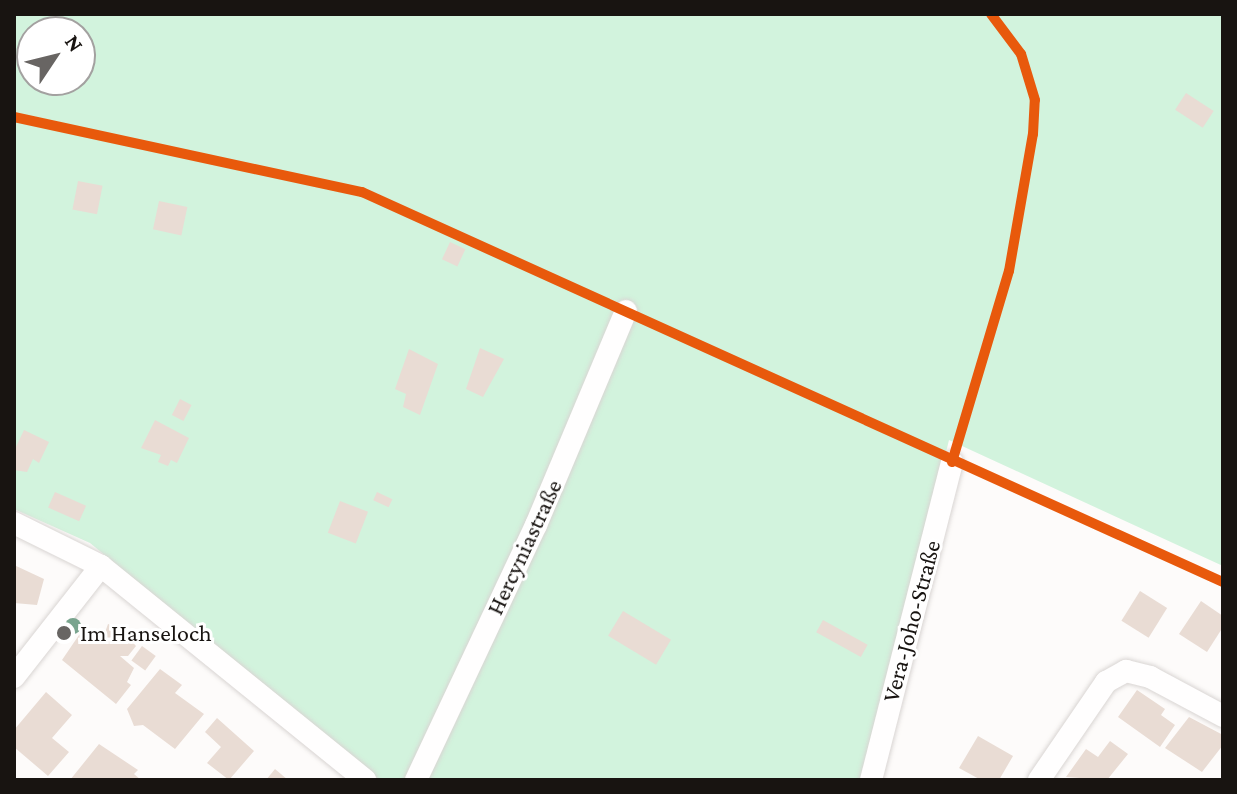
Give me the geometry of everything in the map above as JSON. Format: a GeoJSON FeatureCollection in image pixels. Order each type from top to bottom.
{"type":"FeatureCollection","features":[{"type":"Feature","properties":{"kind":"street","name":"Hercyniastraße"},"geometry":{"type":"LineString","coordinates":[[416,780],[536,525],[626,311]]}},
{"type":"Feature","properties":{"kind":"street","name":"Vera-Joho-Straße"},"geometry":{"type":"LineString","coordinates":[[871,780],[952,462]]}},
{"type":"Feature","properties":{"kind":"street"},"geometry":{"type":"LineString","coordinates":[[14,523],[101,566],[365,780]]}},
{"type":"Feature","properties":{"kind":"street"},"geometry":{"type":"LineString","coordinates":[[14,677],[101,566]]}},
{"type":"Feature","properties":{"kind":"street"},"geometry":{"type":"LineString","coordinates":[[1039,780],[1106,682],[1126,671],[1150,677],[1223,716]]}},
{"type":"Feature","properties":{"kind":"green space"},"geometry":{"type":"Polygon","coordinates":[[[14,14],[1223,14],[1223,566],[949,440],[865,780],[380,780],[90,543],[14,509],[14,14]]]}},
{"type":"Feature","properties":{"kind":"building"},"geometry":{"type":"Polygon","coordinates":[[[1186,93],[1214,111],[1203,128],[1175,110],[1186,93]]]}},
{"type":"Feature","properties":{"kind":"building"},"geometry":{"type":"Polygon","coordinates":[[[78,181],[103,186],[97,214],[72,209],[78,181]]]}},
{"type":"Feature","properties":{"kind":"building"},"geometry":{"type":"Polygon","coordinates":[[[159,201],[187,207],[181,235],[153,229],[159,201]]]}},
{"type":"Feature","properties":{"kind":"building"},"geometry":{"type":"Polygon","coordinates":[[[450,242],[465,249],[457,266],[442,259],[450,242]]]}},
{"type":"Feature","properties":{"kind":"building"},"geometry":{"type":"Polygon","coordinates":[[[480,348],[504,359],[483,397],[466,389],[480,348]]]}},
{"type":"Feature","properties":{"kind":"building"},"geometry":{"type":"Polygon","coordinates":[[[409,349],[438,364],[420,415],[403,407],[406,394],[395,389],[409,349]]]}},
{"type":"Feature","properties":{"kind":"building"},"geometry":{"type":"Polygon","coordinates":[[[180,399],[192,405],[183,421],[172,415],[180,399]]]}},
{"type":"Feature","properties":{"kind":"building"},"geometry":{"type":"Polygon","coordinates":[[[155,420],[189,438],[177,463],[171,460],[168,466],[158,462],[161,455],[141,448],[155,420]]]}},
{"type":"Feature","properties":{"kind":"building"},"geometry":{"type":"Polygon","coordinates":[[[24,430],[49,442],[39,463],[33,459],[27,472],[14,470],[14,451],[24,430]]]}},
{"type":"Feature","properties":{"kind":"building"},"geometry":{"type":"Polygon","coordinates":[[[55,492],[86,506],[79,521],[48,508],[55,492]]]}},
{"type":"Feature","properties":{"kind":"building"},"geometry":{"type":"Polygon","coordinates":[[[377,492],[392,499],[389,507],[373,500],[377,492]]]}},
{"type":"Feature","properties":{"kind":"building"},"geometry":{"type":"Polygon","coordinates":[[[340,501],[368,512],[356,543],[328,533],[340,501]]]}},
{"type":"Feature","properties":{"kind":"building"},"geometry":{"type":"Polygon","coordinates":[[[14,565],[44,579],[37,605],[14,603],[14,565]]]}},
{"type":"Feature","properties":{"kind":"building"},"geometry":{"type":"Polygon","coordinates":[[[1140,591],[1167,608],[1149,638],[1121,621],[1140,591]]]}},
{"type":"Feature","properties":{"kind":"building"},"geometry":{"type":"Polygon","coordinates":[[[1201,601],[1223,616],[1223,627],[1207,652],[1179,634],[1201,601]]]}},
{"type":"Feature","properties":{"kind":"building"},"geometry":{"type":"Polygon","coordinates":[[[623,611],[671,640],[656,665],[608,636],[623,611]]]}},
{"type":"Feature","properties":{"kind":"building"},"geometry":{"type":"Polygon","coordinates":[[[823,620],[868,645],[861,657],[816,632],[823,620]]]}},
{"type":"Feature","properties":{"kind":"building"},"geometry":{"type":"Polygon","coordinates":[[[108,624],[119,627],[136,646],[128,656],[120,656],[134,668],[127,682],[131,685],[116,704],[62,660],[79,635],[87,629],[102,641],[108,624]]]}},
{"type":"Feature","properties":{"kind":"building"},"geometry":{"type":"Polygon","coordinates":[[[142,646],[156,656],[145,671],[131,661],[142,646]]]}},
{"type":"Feature","properties":{"kind":"building"},"geometry":{"type":"Polygon","coordinates":[[[160,669],[182,685],[175,693],[204,714],[175,749],[143,725],[134,726],[127,709],[160,669]]]}},
{"type":"Feature","properties":{"kind":"building"},"geometry":{"type":"Polygon","coordinates":[[[1137,690],[1165,709],[1161,715],[1175,725],[1160,747],[1118,717],[1137,690]]]}},
{"type":"Feature","properties":{"kind":"building"},"geometry":{"type":"Polygon","coordinates":[[[46,692],[72,715],[52,738],[69,752],[48,776],[14,747],[14,730],[46,692]]]}},
{"type":"Feature","properties":{"kind":"building"},"geometry":{"type":"Polygon","coordinates":[[[1189,717],[1223,735],[1223,745],[1202,772],[1165,748],[1189,717]]]}},
{"type":"Feature","properties":{"kind":"building"},"geometry":{"type":"Polygon","coordinates":[[[217,718],[254,751],[229,780],[207,763],[221,747],[205,732],[217,718]]]}},
{"type":"Feature","properties":{"kind":"building"},"geometry":{"type":"Polygon","coordinates":[[[978,736],[1013,756],[999,780],[981,780],[959,768],[978,736]]]}},
{"type":"Feature","properties":{"kind":"building"},"geometry":{"type":"Polygon","coordinates":[[[1110,741],[1128,754],[1107,780],[1066,777],[1086,749],[1098,757],[1110,741]]]}},
{"type":"Feature","properties":{"kind":"building"},"geometry":{"type":"Polygon","coordinates":[[[99,744],[138,770],[134,774],[141,780],[70,780],[99,744]]]}},
{"type":"Feature","properties":{"kind":"building"},"geometry":{"type":"Polygon","coordinates":[[[275,769],[288,780],[266,780],[275,769]]]}},
{"type":"Feature","properties":{"kind":"cycle path"},"geometry":{"type":"LineString","coordinates":[[952,462],[1009,271],[1033,134],[1035,100],[1021,54],[991,14]]}},
{"type":"Feature","properties":{"kind":"cycle path"},"geometry":{"type":"LineString","coordinates":[[14,117],[362,192],[1223,582]]}},
{"type":"Feature","properties":{"kind":"place","name":"Im Hanseloch"},"geometry":{"type":"Point","coordinates":[64,633]}}]}
